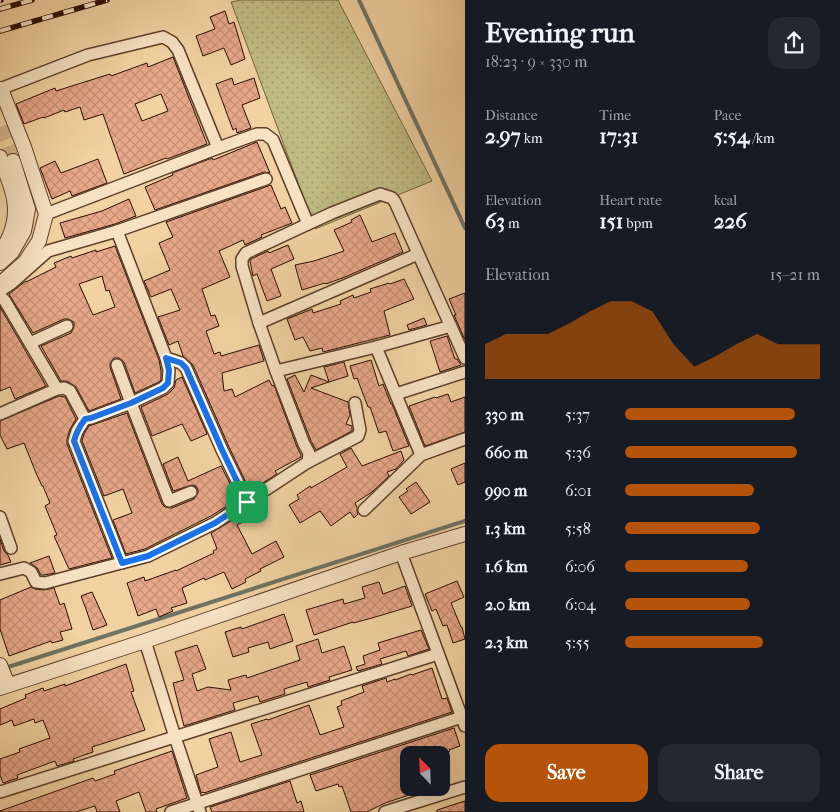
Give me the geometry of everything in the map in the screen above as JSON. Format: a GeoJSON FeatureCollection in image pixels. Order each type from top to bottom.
{"type":"FeatureCollection","features":[{"type":"Feature","properties":{"kind":"street"},"geometry":{"type":"LineString","coordinates":[[0,284],[25,262],[39,241],[46,214],[24,147],[1,89],[88,55],[163,37],[172,42],[178,50],[218,148]]}},
{"type":"Feature","properties":{"kind":"street"},"geometry":{"type":"LineString","coordinates":[[46,214],[218,148],[257,134],[265,134],[273,140],[308,224]]}},
{"type":"Feature","properties":{"kind":"street"},"geometry":{"type":"LineString","coordinates":[[0,252],[6,246],[16,212],[7,159]]}},
{"type":"Feature","properties":{"kind":"street"},"geometry":{"type":"LineString","coordinates":[[0,263],[12,252],[24,231],[28,209],[7,159]]}},
{"type":"Feature","properties":{"kind":"street"},"geometry":{"type":"LineString","coordinates":[[0,291],[12,283],[48,250],[117,231],[266,179]]}},
{"type":"Feature","properties":{"kind":"street"},"geometry":{"type":"LineString","coordinates":[[308,462],[309,453],[276,371],[242,266],[242,259],[246,253],[332,213],[380,194],[392,198],[465,358]]}},
{"type":"Feature","properties":{"kind":"street"},"geometry":{"type":"LineString","coordinates":[[117,231],[169,370],[168,383],[163,388],[131,403],[85,419],[77,431],[74,441],[122,563]]}},
{"type":"Feature","properties":{"kind":"street"},"geometry":{"type":"LineString","coordinates":[[259,323],[418,254]]}},
{"type":"Feature","properties":{"kind":"street"},"geometry":{"type":"LineString","coordinates":[[0,296],[5,301],[57,389]]}},
{"type":"Feature","properties":{"kind":"street"},"geometry":{"type":"LineString","coordinates":[[30,343],[67,326]]}},
{"type":"Feature","properties":{"kind":"street"},"geometry":{"type":"LineString","coordinates":[[276,371],[376,347],[451,326]]}},
{"type":"Feature","properties":{"kind":"street"},"geometry":{"type":"LineString","coordinates":[[376,347],[421,455]]}},
{"type":"Feature","properties":{"kind":"street"},"geometry":{"type":"LineString","coordinates":[[166,358],[181,363],[186,368],[247,502]]}},
{"type":"Feature","properties":{"kind":"street"},"geometry":{"type":"LineString","coordinates":[[117,365],[169,501],[191,492]]}},
{"type":"Feature","properties":{"kind":"street"},"geometry":{"type":"LineString","coordinates":[[396,394],[465,372]]}},
{"type":"Feature","properties":{"kind":"street"},"geometry":{"type":"LineString","coordinates":[[0,414],[57,389],[64,388],[70,391],[85,419]]}},
{"type":"Feature","properties":{"kind":"street"},"geometry":{"type":"LineString","coordinates":[[0,574],[24,568],[31,572],[36,582],[45,583],[148,556],[215,523],[308,462],[358,436],[360,430],[355,403]]}},
{"type":"Feature","properties":{"kind":"street"},"geometry":{"type":"LineString","coordinates":[[364,510],[421,455],[465,439]]}},
{"type":"Feature","properties":{"kind":"street"},"geometry":{"type":"LineString","coordinates":[[0,517],[11,548]]}},
{"type":"Feature","properties":{"kind":"street"},"geometry":{"type":"LineString","coordinates":[[3,678],[145,641],[465,534]]}},
{"type":"Feature","properties":{"kind":"street"},"geometry":{"type":"LineString","coordinates":[[171,812],[198,808],[463,721],[401,554]]}},
{"type":"Feature","properties":{"kind":"street"},"geometry":{"type":"LineString","coordinates":[[145,641],[198,808]]}},
{"type":"Feature","properties":{"kind":"street"},"geometry":{"type":"LineString","coordinates":[[0,792],[438,654]]}},
{"type":"Feature","properties":{"kind":"street"},"geometry":{"type":"LineString","coordinates":[[385,812],[465,787]]}},
{"type":"Feature","properties":{"kind":"shaded area"},"geometry":{"type":"Polygon","coordinates":[[[241,0],[338,0],[432,181],[315,229],[231,2],[241,0]]]}},
{"type":"Feature","properties":{"kind":"building"},"geometry":{"type":"Polygon","coordinates":[[[225,11],[229,24],[234,22],[245,59],[231,65],[224,48],[203,56],[196,36],[215,29],[210,17],[225,11]]]}},
{"type":"Feature","properties":{"kind":"building"},"geometry":{"type":"Polygon","coordinates":[[[173,57],[207,144],[124,174],[103,114],[84,120],[80,107],[65,112],[64,110],[24,124],[16,104],[55,88],[56,91],[110,74],[111,76],[147,63],[148,67],[173,57]],[[161,94],[135,104],[142,121],[168,111],[161,94]]]}},
{"type":"Feature","properties":{"kind":"building"},"geometry":{"type":"Polygon","coordinates":[[[232,78],[234,85],[254,78],[260,98],[242,105],[251,128],[237,133],[236,128],[233,130],[216,84],[232,78]]]}},
{"type":"Feature","properties":{"kind":"building"},"geometry":{"type":"Polygon","coordinates":[[[257,142],[270,173],[264,172],[155,210],[145,187],[173,175],[172,173],[212,158],[213,160],[257,142]]]}},
{"type":"Feature","properties":{"kind":"building"},"geometry":{"type":"Polygon","coordinates":[[[98,159],[107,183],[72,196],[70,191],[52,199],[40,168],[55,161],[61,173],[98,159]]]}},
{"type":"Feature","properties":{"kind":"building"},"geometry":{"type":"Polygon","coordinates":[[[271,185],[281,209],[285,207],[292,223],[261,235],[262,237],[245,245],[243,240],[219,251],[230,277],[202,289],[211,316],[215,315],[219,326],[206,331],[214,354],[220,352],[221,356],[259,345],[264,361],[222,373],[224,391],[232,389],[235,397],[269,380],[272,386],[274,385],[301,455],[301,457],[275,471],[277,474],[250,491],[193,365],[183,356],[178,341],[169,345],[158,317],[180,310],[171,289],[151,297],[144,281],[170,270],[159,243],[173,237],[166,222],[271,185]]]}},
{"type":"Feature","properties":{"kind":"building"},"geometry":{"type":"Polygon","coordinates":[[[129,199],[136,216],[65,238],[60,223],[102,211],[129,199]]]}},
{"type":"Feature","properties":{"kind":"building"},"geometry":{"type":"Polygon","coordinates":[[[360,215],[372,242],[395,233],[403,252],[345,277],[302,290],[295,265],[344,251],[334,230],[352,222],[351,220],[360,215]]]}},
{"type":"Feature","properties":{"kind":"building"},"geometry":{"type":"Polygon","coordinates":[[[288,245],[294,259],[271,269],[281,296],[267,301],[257,274],[253,276],[250,261],[268,251],[269,253],[288,245]]]}},
{"type":"Feature","properties":{"kind":"building"},"geometry":{"type":"Polygon","coordinates":[[[115,246],[159,360],[161,380],[135,393],[124,362],[119,358],[114,358],[110,363],[110,367],[121,399],[89,411],[76,387],[67,381],[61,381],[41,346],[71,333],[74,322],[64,319],[33,333],[9,294],[26,281],[56,267],[54,263],[71,256],[72,258],[96,250],[96,252],[115,246]],[[102,276],[79,284],[93,315],[115,307],[109,290],[106,291],[102,276]]]}},
{"type":"Feature","properties":{"kind":"building"},"geometry":{"type":"Polygon","coordinates":[[[404,279],[414,299],[384,311],[390,335],[323,352],[322,348],[310,351],[303,337],[295,340],[287,319],[312,309],[313,313],[341,304],[340,301],[353,295],[354,298],[371,292],[370,289],[404,279]]]}},
{"type":"Feature","properties":{"kind":"building"},"geometry":{"type":"Polygon","coordinates":[[[465,293],[465,340],[449,299],[465,293]]]}},
{"type":"Feature","properties":{"kind":"building"},"geometry":{"type":"Polygon","coordinates":[[[0,307],[46,386],[15,399],[10,387],[0,391],[0,307]]]}},
{"type":"Feature","properties":{"kind":"building"},"geometry":{"type":"Polygon","coordinates":[[[424,318],[427,325],[409,330],[407,325],[424,318]]]}},
{"type":"Feature","properties":{"kind":"building"},"geometry":{"type":"Polygon","coordinates":[[[447,336],[455,359],[461,365],[440,372],[430,341],[447,336]]]}},
{"type":"Feature","properties":{"kind":"building"},"geometry":{"type":"Polygon","coordinates":[[[371,360],[379,386],[383,384],[409,446],[393,451],[386,431],[379,433],[357,378],[354,379],[350,366],[371,360]]]}},
{"type":"Feature","properties":{"kind":"building"},"geometry":{"type":"Polygon","coordinates":[[[344,362],[348,376],[329,382],[324,367],[344,362]]]}},
{"type":"Feature","properties":{"kind":"building"},"geometry":{"type":"Polygon","coordinates":[[[295,375],[304,392],[311,375],[329,382],[311,388],[348,402],[350,415],[346,424],[352,426],[352,431],[316,450],[287,379],[295,375]]]}},
{"type":"Feature","properties":{"kind":"building"},"geometry":{"type":"Polygon","coordinates":[[[182,377],[207,434],[191,441],[182,424],[152,436],[141,407],[168,394],[174,388],[176,380],[182,377]]]}},
{"type":"Feature","properties":{"kind":"building"},"geometry":{"type":"Polygon","coordinates":[[[448,394],[451,402],[465,397],[465,432],[425,446],[409,406],[448,394]]]}},
{"type":"Feature","properties":{"kind":"building"},"geometry":{"type":"Polygon","coordinates":[[[59,396],[65,397],[76,419],[70,429],[67,444],[112,558],[69,569],[54,536],[57,535],[45,506],[50,503],[24,443],[7,449],[0,435],[0,421],[59,396]]]}},
{"type":"Feature","properties":{"kind":"building"},"geometry":{"type":"Polygon","coordinates":[[[127,413],[162,504],[165,507],[172,508],[194,499],[198,493],[196,486],[192,485],[173,491],[163,464],[178,457],[188,481],[221,466],[238,499],[211,516],[145,549],[126,554],[113,520],[132,513],[123,489],[104,496],[82,441],[89,426],[127,413]]]}},
{"type":"Feature","properties":{"kind":"building"},"geometry":{"type":"Polygon","coordinates":[[[351,448],[362,466],[401,451],[404,460],[396,469],[387,472],[389,476],[372,492],[355,503],[358,514],[354,518],[350,512],[331,526],[320,511],[300,523],[289,505],[299,499],[297,495],[310,486],[311,488],[347,467],[340,454],[351,448]]]}},
{"type":"Feature","properties":{"kind":"building"},"geometry":{"type":"Polygon","coordinates":[[[465,463],[465,482],[458,485],[451,469],[465,463]]]}},
{"type":"Feature","properties":{"kind":"building"},"geometry":{"type":"Polygon","coordinates":[[[416,482],[430,502],[411,514],[399,497],[416,482]]]}},
{"type":"Feature","properties":{"kind":"building"},"geometry":{"type":"Polygon","coordinates":[[[249,510],[253,517],[237,525],[252,554],[276,541],[284,557],[260,569],[261,571],[245,579],[246,582],[232,589],[224,572],[205,580],[204,578],[182,588],[187,603],[171,608],[173,611],[159,617],[156,609],[138,616],[127,583],[144,577],[145,581],[176,571],[214,553],[213,551],[217,549],[211,533],[249,510]]]}},
{"type":"Feature","properties":{"kind":"building"},"geometry":{"type":"Polygon","coordinates":[[[0,539],[4,551],[11,562],[0,565],[0,539]]]}},
{"type":"Feature","properties":{"kind":"building"},"geometry":{"type":"Polygon","coordinates":[[[49,556],[55,573],[41,575],[37,568],[30,563],[49,556]]]}},
{"type":"Feature","properties":{"kind":"building"},"geometry":{"type":"Polygon","coordinates":[[[457,581],[464,597],[451,603],[462,627],[465,639],[453,643],[447,625],[443,626],[436,609],[432,611],[425,594],[457,581]]]}},
{"type":"Feature","properties":{"kind":"building"},"geometry":{"type":"Polygon","coordinates":[[[379,582],[383,594],[405,586],[412,606],[314,635],[306,610],[343,599],[344,604],[365,598],[362,587],[379,582]]]}},
{"type":"Feature","properties":{"kind":"building"},"geometry":{"type":"Polygon","coordinates":[[[31,587],[44,590],[54,588],[60,605],[64,603],[72,629],[60,632],[63,640],[52,643],[51,641],[9,656],[0,629],[0,600],[31,587]]]}},
{"type":"Feature","properties":{"kind":"building"},"geometry":{"type":"Polygon","coordinates":[[[92,592],[107,625],[93,630],[81,596],[92,592]]]}},
{"type":"Feature","properties":{"kind":"building"},"geometry":{"type":"Polygon","coordinates":[[[284,614],[293,641],[270,649],[268,642],[248,648],[249,652],[233,657],[225,632],[241,627],[242,629],[284,614]]]}},
{"type":"Feature","properties":{"kind":"building"},"geometry":{"type":"Polygon","coordinates":[[[421,630],[429,649],[408,656],[406,651],[380,659],[382,664],[358,671],[356,667],[365,664],[363,656],[380,650],[378,643],[421,630]]]}},
{"type":"Feature","properties":{"kind":"building"},"geometry":{"type":"Polygon","coordinates":[[[318,639],[322,653],[344,646],[352,670],[329,677],[330,680],[308,687],[307,682],[284,689],[285,694],[260,702],[258,696],[233,703],[235,710],[184,726],[173,683],[184,680],[175,652],[197,645],[206,669],[192,674],[197,691],[208,687],[231,690],[228,680],[246,675],[247,678],[300,660],[296,646],[318,639]]]}},
{"type":"Feature","properties":{"kind":"building"},"geometry":{"type":"Polygon","coordinates":[[[126,664],[134,691],[131,692],[145,730],[92,747],[93,752],[73,759],[74,761],[57,766],[55,761],[17,775],[18,778],[3,783],[0,775],[0,759],[20,752],[19,749],[50,738],[43,720],[35,723],[34,719],[14,726],[12,720],[0,725],[0,709],[26,698],[25,695],[43,688],[44,691],[65,684],[65,686],[126,664]]]}},
{"type":"Feature","properties":{"kind":"building"},"geometry":{"type":"Polygon","coordinates":[[[432,668],[442,699],[447,698],[452,712],[201,793],[196,775],[218,767],[209,739],[231,732],[240,762],[262,755],[251,724],[309,705],[320,735],[344,727],[337,707],[342,705],[341,701],[364,692],[362,686],[386,678],[387,682],[395,680],[432,668]]]}},
{"type":"Feature","properties":{"kind":"building"},"geometry":{"type":"Polygon","coordinates":[[[454,728],[460,746],[450,750],[450,746],[400,746],[400,796],[406,796],[367,812],[351,812],[342,786],[339,787],[338,784],[316,791],[310,775],[454,728]]]}},
{"type":"Feature","properties":{"kind":"building"},"geometry":{"type":"Polygon","coordinates":[[[172,751],[187,798],[156,809],[157,812],[146,812],[139,792],[116,801],[120,812],[97,812],[95,806],[76,812],[0,812],[93,778],[95,781],[115,774],[114,771],[172,751]]]}},
{"type":"Feature","properties":{"kind":"building"},"geometry":{"type":"Polygon","coordinates":[[[290,781],[297,803],[301,801],[304,812],[212,812],[210,807],[290,781]]]}},
{"type":"Feature","properties":{"kind":"building"},"geometry":{"type":"Polygon","coordinates":[[[465,801],[465,812],[437,812],[437,810],[465,801]]]}},
{"type":"Feature","properties":{"kind":"waterway"},"geometry":{"type":"LineString","coordinates":[[359,0],[465,228]]}},
{"type":"Feature","properties":{"kind":"waterway"},"geometry":{"type":"LineString","coordinates":[[5,668],[465,521]]}},
{"type":"Feature","properties":{"kind":"tunnel"},"geometry":{"type":"LineString","coordinates":[[0,127],[13,161]]}},
{"type":"Feature","properties":{"kind":"railway"},"geometry":{"type":"LineString","coordinates":[[0,9],[32,0]]}},
{"type":"Feature","properties":{"kind":"railway"},"geometry":{"type":"LineString","coordinates":[[0,31],[107,0]]}},
{"type":"Feature","properties":{"kind":"route"},"geometry":{"type":"LineString","coordinates":[[166,358],[181,363],[186,368],[247,502],[215,523],[148,556],[122,563],[74,441],[77,431],[85,419],[131,403],[163,388],[168,383],[169,370],[166,358]]}}]}
